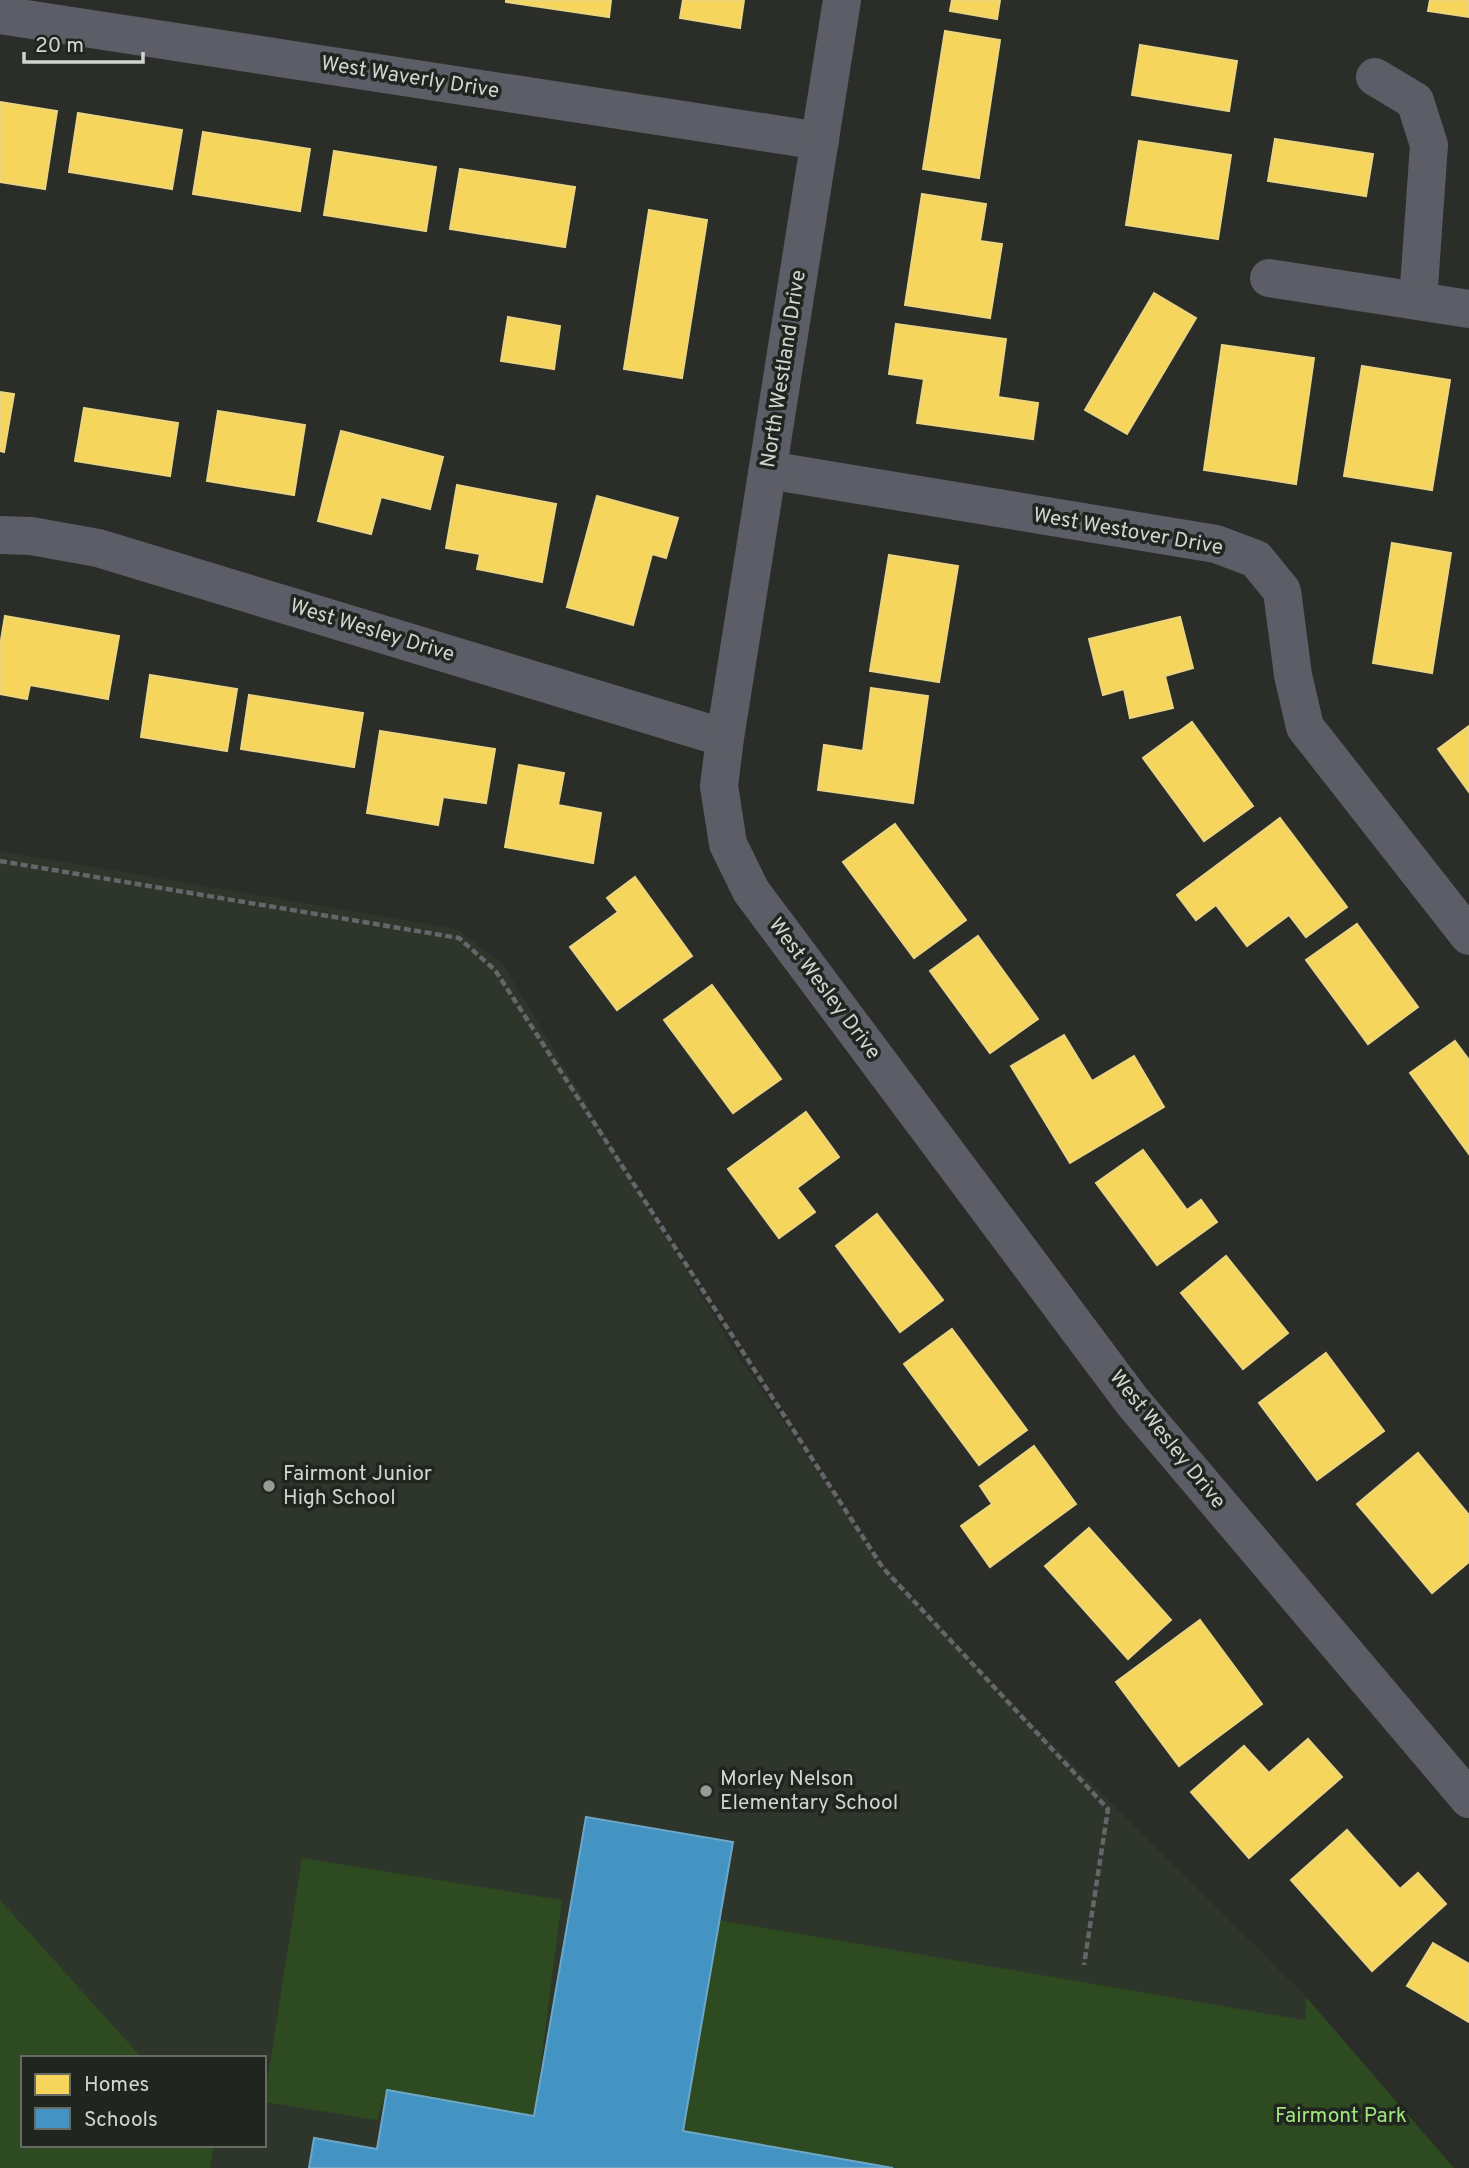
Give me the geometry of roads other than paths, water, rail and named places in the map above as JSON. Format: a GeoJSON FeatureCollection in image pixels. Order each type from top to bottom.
{"type":"FeatureCollection","features":[{"type":"Feature","properties":{"kind":"street","name":"North Westland Drive"},"geometry":{"type":"LineString","coordinates":[[725,738],[842,0]]}},
{"type":"Feature","properties":{"kind":"street","name":"West Waverly Drive"},"geometry":{"type":"LineString","coordinates":[[0,15],[820,141]]}},
{"type":"Feature","properties":{"kind":"street"},"geometry":{"type":"LineString","coordinates":[[1375,77],[1415,101],[1429,145],[1418,301]]}},
{"type":"Feature","properties":{"kind":"street"},"geometry":{"type":"LineString","coordinates":[[1269,278],[1469,309]]}},
{"type":"Feature","properties":{"kind":"street","name":"West Westover Drive"},"geometry":{"type":"LineString","coordinates":[[768,470],[1216,544],[1256,559],[1282,591],[1293,675],[1306,727],[1469,936]]}},
{"type":"Feature","properties":{"kind":"street","name":"West Wesley Drive"},"geometry":{"type":"LineString","coordinates":[[0,535],[31,536],[98,548],[725,738],[719,786],[728,844],[751,891],[1132,1401],[1469,1799]]}},
{"type":"Feature","properties":{"kind":"place","name":"Fairmont Junior High School"},"geometry":{"type":"Point","coordinates":[269,1486]}},
{"type":"Feature","properties":{"kind":"place","name":"Morley Nelson Elementary School"},"geometry":{"type":"Point","coordinates":[706,1791]}},
{"type":"Feature","properties":{"kind":"park label","name":"Fairmont Park"},"geometry":{"type":"Point","coordinates":[1341,2116]}}]}
